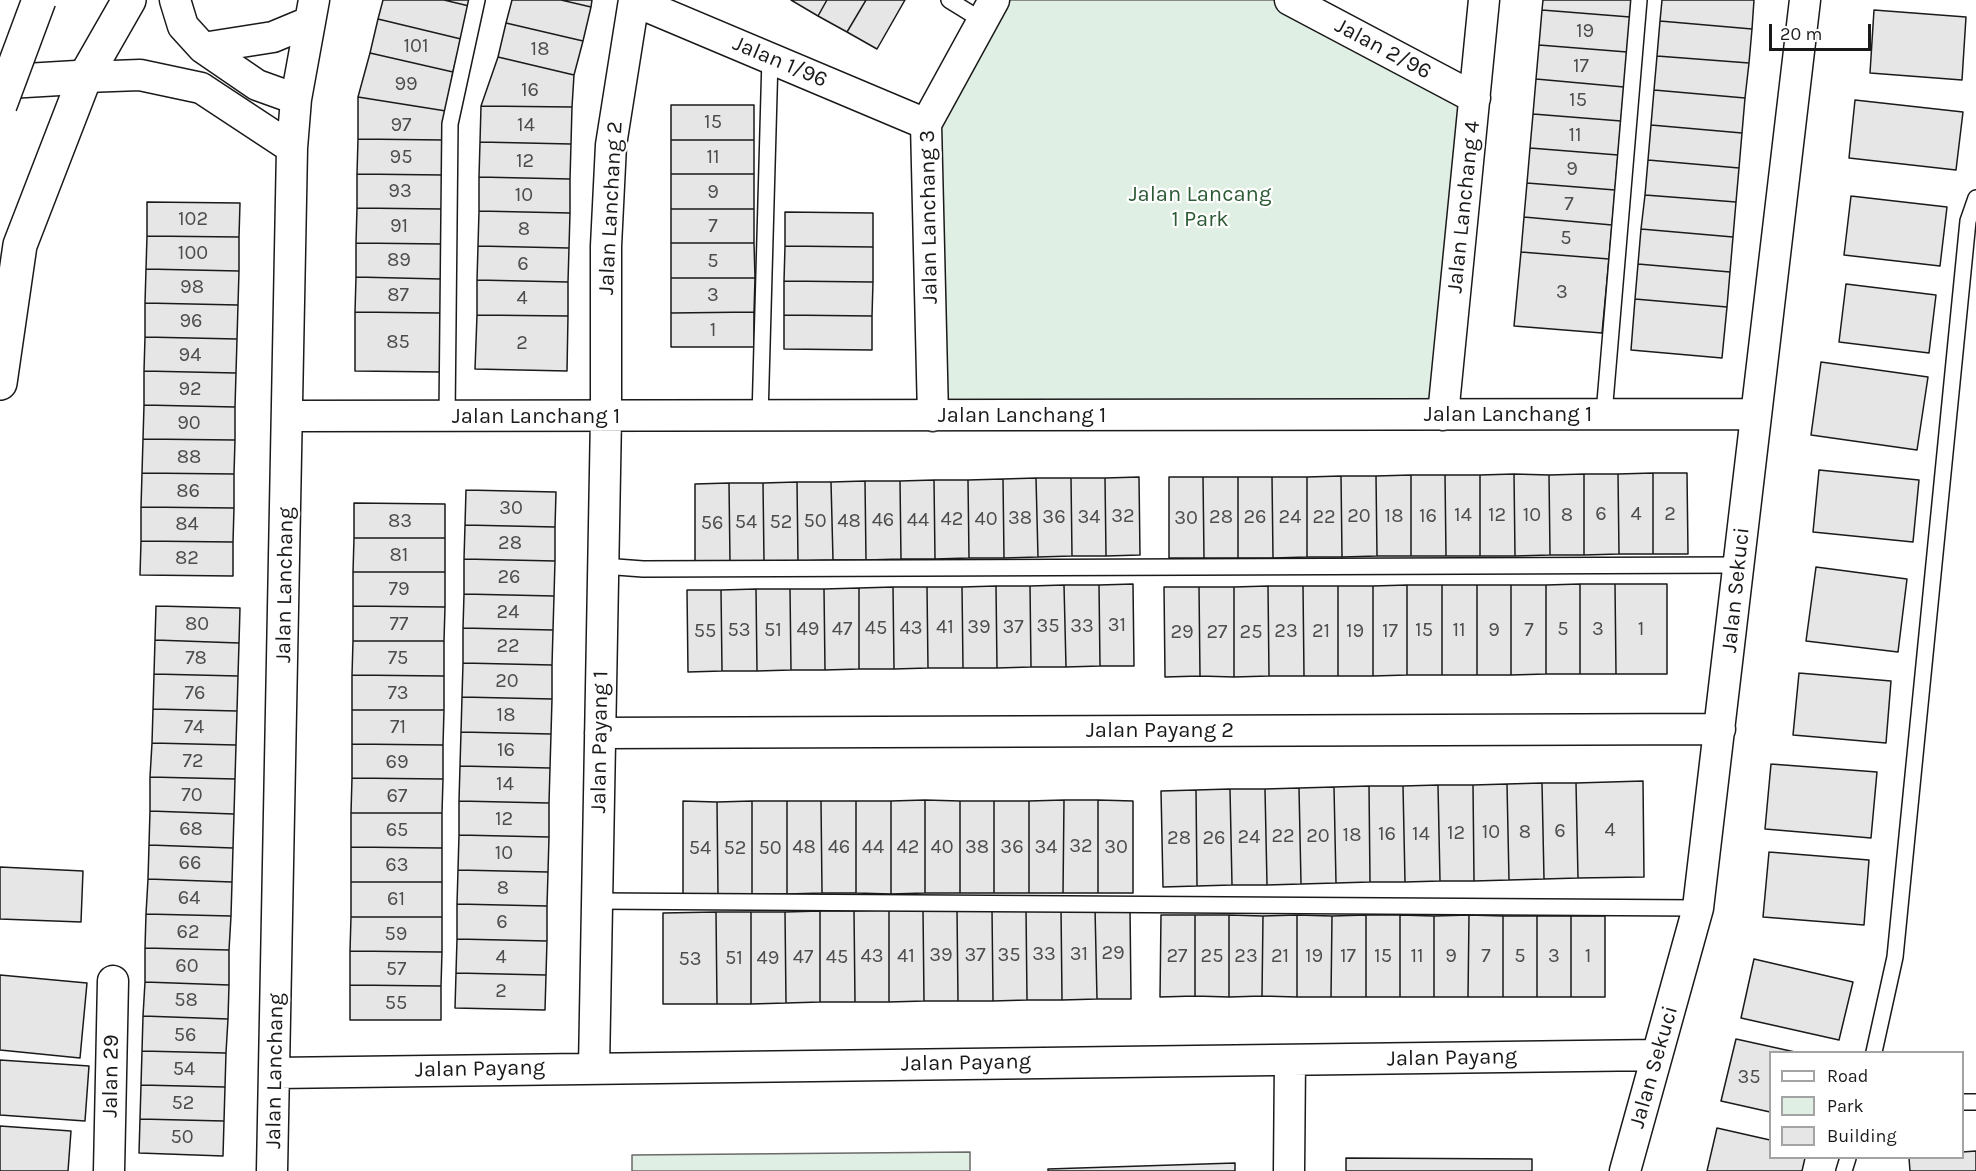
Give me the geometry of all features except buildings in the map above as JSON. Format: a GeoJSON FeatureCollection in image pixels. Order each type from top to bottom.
{"type":"FeatureCollection","features":[{"type":"Feature","properties":{"kind":"main road"},"geometry":{"type":"LineString","coordinates":[[0,105],[39,0]]}},
{"type":"Feature","properties":{"kind":"main road"},"geometry":{"type":"LineString","coordinates":[[0,383],[20,245],[85,77],[129,0]]}},
{"type":"Feature","properties":{"kind":"main road"},"geometry":{"type":"LineString","coordinates":[[0,82],[85,77]]}},
{"type":"Feature","properties":{"kind":"street"},"geometry":{"type":"LineString","coordinates":[[175,0],[183,26],[203,48],[257,85],[296,99]]}},
{"type":"Feature","properties":{"kind":"street","name":"Jalan 1/96"},"geometry":{"type":"LineString","coordinates":[[634,0],[926,124]]}},
{"type":"Feature","properties":{"kind":"street","name":"Jalan Lanchang 2"},"geometry":{"type":"LineString","coordinates":[[606,417],[606,246],[611,144],[634,0]]}},
{"type":"Feature","properties":{"kind":"street","name":"Jalan 2/96"},"geometry":{"type":"LineString","coordinates":[[1290,0],[1475,98]]}},
{"type":"Feature","properties":{"kind":"street","name":"Jalan Lanchang 4"},"geometry":{"type":"LineString","coordinates":[[1443,415],[1484,0]]}},
{"type":"Feature","properties":{"kind":"street","name":"Jalan Sekuci"},"geometry":{"type":"LineString","coordinates":[[1625,1171],[1698,908],[1805,0]]}},
{"type":"Feature","properties":{"kind":"street","name":"Jalan Lanchang 3"},"geometry":{"type":"LineString","coordinates":[[933,416],[926,124],[989,10]]}},
{"type":"Feature","properties":{"kind":"street"},"geometry":{"type":"LineString","coordinates":[[203,48],[273,37],[312,11]]}},
{"type":"Feature","properties":{"kind":"street","name":"Jalan Lanchang"},"geometry":{"type":"LineString","coordinates":[[272,1171],[292,148],[296,99],[312,11]]}},
{"type":"Feature","properties":{"kind":"street"},"geometry":{"type":"LineString","coordinates":[[85,77],[140,75],[201,88],[292,148]]}},
{"type":"Feature","properties":{"kind":"street","name":"Jalan Lanchang 1"},"geometry":{"type":"LineString","coordinates":[[288,416],[1756,414]]}},
{"type":"Feature","properties":{"kind":"street","name":"Jalan Payang 1"},"geometry":{"type":"LineString","coordinates":[[594,1067],[606,417]]}},
{"type":"Feature","properties":{"kind":"street","name":"Jalan Payang 2"},"geometry":{"type":"LineString","coordinates":[[600,733],[1720,729]]}},
{"type":"Feature","properties":{"kind":"street","name":"Jalan 29"},"geometry":{"type":"LineString","coordinates":[[109,1171],[113,981]]}},
{"type":"Feature","properties":{"kind":"street","name":"Jalan Payang"},"geometry":{"type":"LineString","coordinates":[[275,1073],[594,1067],[1658,1055]]}},
{"type":"Feature","properties":{"kind":"street"},"geometry":{"type":"LineString","coordinates":[[1289,1171],[1290,1060]]}},
{"type":"Feature","properties":{"kind":"lane"},"geometry":{"type":"LineString","coordinates":[[447,417],[450,124],[477,0]]}},
{"type":"Feature","properties":{"kind":"lane"},"geometry":{"type":"LineString","coordinates":[[949,0],[989,10]]}},
{"type":"Feature","properties":{"kind":"lane"},"geometry":{"type":"LineString","coordinates":[[1604,414],[1639,0]]}},
{"type":"Feature","properties":{"kind":"lane"},"geometry":{"type":"LineString","coordinates":[[760,417],[771,58]]}},
{"type":"Feature","properties":{"kind":"lane"},"geometry":{"type":"LineString","coordinates":[[1874,1051],[1895,957],[1968,221],[1976,198]]}},
{"type":"Feature","properties":{"kind":"lane"},"geometry":{"type":"LineString","coordinates":[[603,566],[667,569],[1738,565]]}},
{"type":"Feature","properties":{"kind":"lane"},"geometry":{"type":"LineString","coordinates":[[596,901],[1698,908]]}},
{"type":"Feature","properties":{"kind":"green space","name":"Jalan Lancang 1 Park"},"geometry":{"type":"Polygon","coordinates":[[[994,0],[1290,0],[1475,98],[1443,415],[933,416],[926,124],[994,0]]]}},
{"type":"Feature","properties":{"kind":"green space"},"geometry":{"type":"Polygon","coordinates":[[[970,1152],[970,1171],[632,1171],[632,1155],[970,1152]]]}}]}
